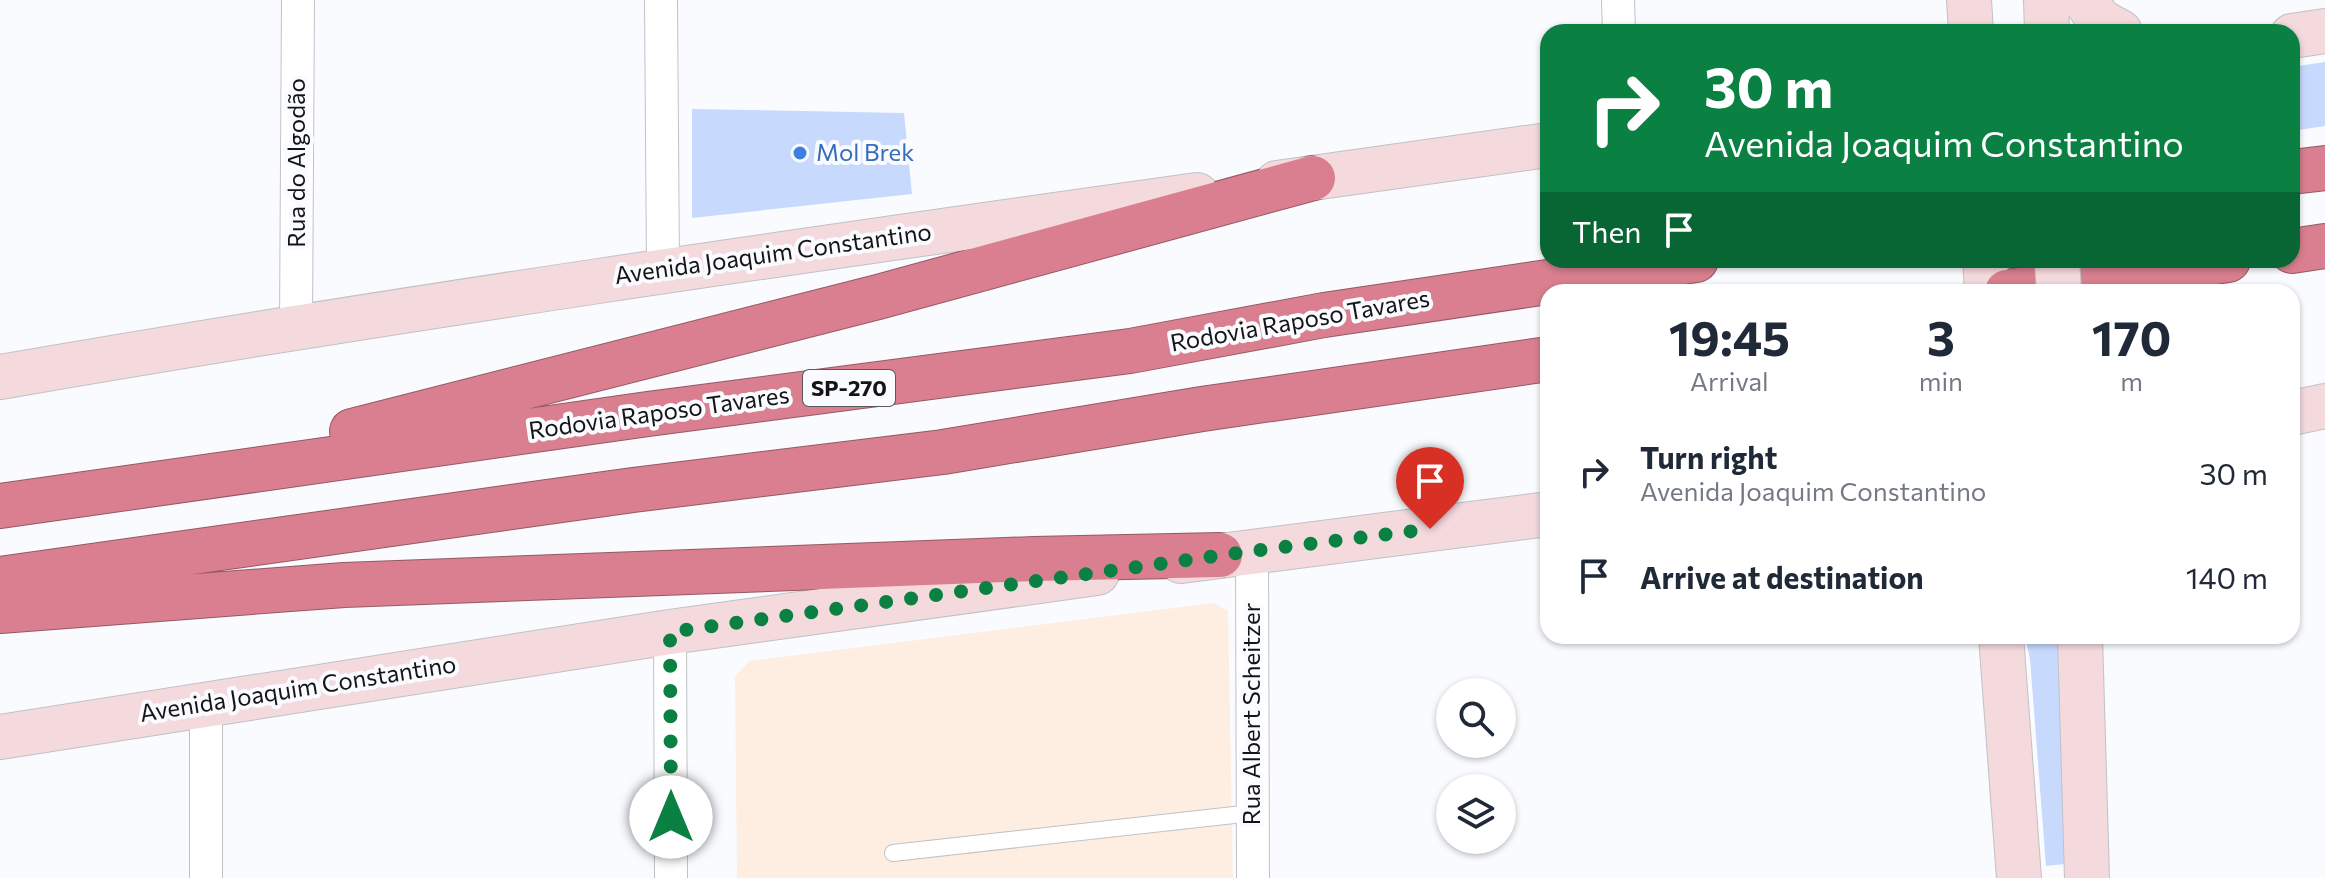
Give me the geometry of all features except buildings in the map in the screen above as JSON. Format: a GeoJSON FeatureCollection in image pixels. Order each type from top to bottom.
{"type":"FeatureCollection","features":[{"type":"Feature","properties":{"kind":"highway"},"geometry":{"type":"LineString","coordinates":[[2300,171],[2325,168]]}},
{"type":"Feature","properties":{"kind":"highway"},"geometry":{"type":"LineString","coordinates":[[13,505],[528,388],[893,293],[1313,178]]}},
{"type":"Feature","properties":{"kind":"highway"},"geometry":{"type":"LineString","coordinates":[[2300,250],[2325,246]]}},
{"type":"Feature","properties":{"kind":"highway","name":"Rodovia Raposo Tavares"},"geometry":{"type":"LineString","coordinates":[[13,505],[664,412],[1130,351],[1324,315],[1642,268]]}},
{"type":"Feature","properties":{"kind":"highway"},"geometry":{"type":"LineString","coordinates":[[2062,284],[2173,268]]}},
{"type":"Feature","properties":{"kind":"highway"},"geometry":{"type":"LineString","coordinates":[[0,579],[633,490],[943,452],[1202,409],[1540,360]]}},
{"type":"Feature","properties":{"kind":"highway"},"geometry":{"type":"LineString","coordinates":[[0,611],[344,585],[1236,553]]}},
{"type":"Feature","properties":{"kind":"main road"},"geometry":{"type":"LineString","coordinates":[[1969,0],[1970,24]]}},
{"type":"Feature","properties":{"kind":"main road"},"geometry":{"type":"LineString","coordinates":[[2046,0],[2047,24]]}},
{"type":"Feature","properties":{"kind":"main road"},"geometry":{"type":"LineString","coordinates":[[2085,0],[2105,24]]}},
{"type":"Feature","properties":{"kind":"main road"},"geometry":{"type":"LineString","coordinates":[[2300,35],[2325,31]]}},
{"type":"Feature","properties":{"kind":"main road","name":"Avenida Joaquim Constantino"},"geometry":{"type":"LineString","coordinates":[[0,377],[296,326],[663,270],[1540,146]]}},
{"type":"Feature","properties":{"kind":"main road"},"geometry":{"type":"LineString","coordinates":[[2300,411],[2325,406]]}},
{"type":"Feature","properties":{"kind":"main road","name":"Avenida Joaquim Constantino"},"geometry":{"type":"LineString","coordinates":[[0,737],[670,632],[1236,553],[1540,515]]}},
{"type":"Feature","properties":{"kind":"main road"},"geometry":{"type":"LineString","coordinates":[[2002,644],[2019,878]]}},
{"type":"Feature","properties":{"kind":"main road"},"geometry":{"type":"LineString","coordinates":[[2083,644],[2087,878]]}},
{"type":"Feature","properties":{"kind":"street","name":"Rua do Algodão"},"geometry":{"type":"LineString","coordinates":[[296,326],[298,0]]}},
{"type":"Feature","properties":{"kind":"street"},"geometry":{"type":"LineString","coordinates":[[661,0],[663,270]]}},
{"type":"Feature","properties":{"kind":"street"},"geometry":{"type":"LineString","coordinates":[[1618,0],[1619,24]]}},
{"type":"Feature","properties":{"kind":"street","name":"Rua Albert Scheitzer"},"geometry":{"type":"LineString","coordinates":[[1236,553],[1253,878]]}},
{"type":"Feature","properties":{"kind":"street"},"geometry":{"type":"LineString","coordinates":[[670,632],[671,878]]}},
{"type":"Feature","properties":{"kind":"street"},"geometry":{"type":"LineString","coordinates":[[206,703],[206,878]]}},
{"type":"Feature","properties":{"kind":"lane"},"geometry":{"type":"LineString","coordinates":[[893,853],[1252,813]]}},
{"type":"Feature","properties":{"kind":"shaded area"},"geometry":{"type":"Polygon","coordinates":[[[2325,62],[2325,126],[2300,130],[2300,66],[2325,62]]]}},
{"type":"Feature","properties":{"kind":"shaded area","name":"Mol Brek"},"geometry":{"type":"Polygon","coordinates":[[[692,109],[904,113],[912,194],[692,218],[692,109]]]}},
{"type":"Feature","properties":{"kind":"shaded area"},"geometry":{"type":"Polygon","coordinates":[[[1214,603],[1228,611],[1233,878],[737,878],[735,677],[749,661],[1214,603]]]}},
{"type":"Feature","properties":{"kind":"shaded area"},"geometry":{"type":"Polygon","coordinates":[[[2027,644],[2062,644],[2065,864],[2046,866],[2027,644]]]}},
{"type":"Feature","properties":{"kind":"place","name":"Mol Brek"},"geometry":{"type":"Point","coordinates":[800,153]}},
{"type":"Feature","properties":{"kind":"route"},"geometry":{"type":"LineString","coordinates":[[671,817],[670,632],[1430,529]]}}]}
